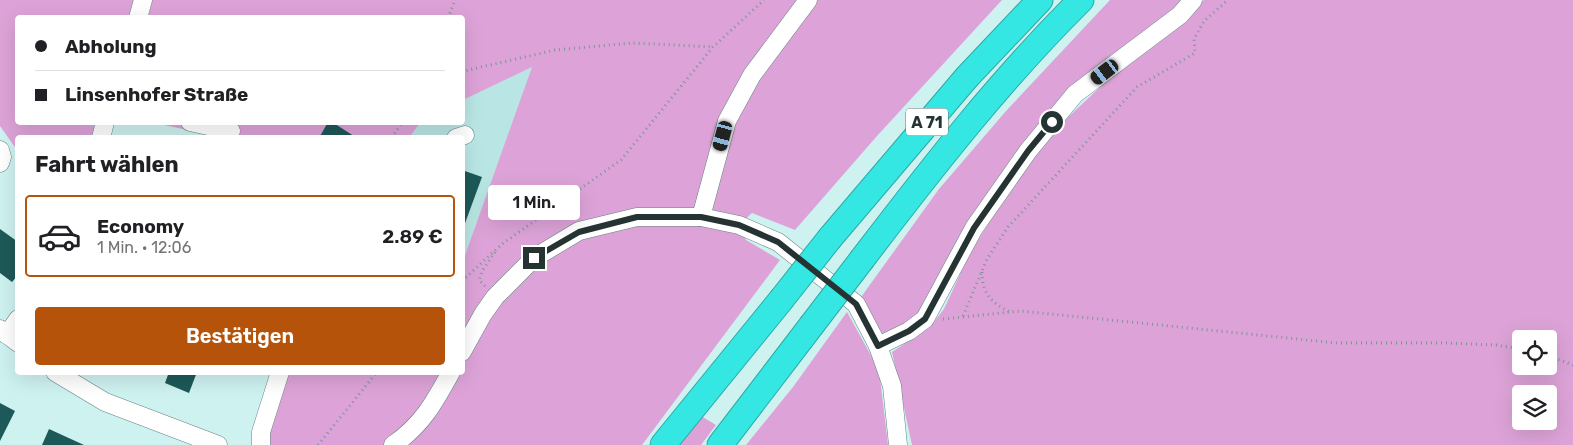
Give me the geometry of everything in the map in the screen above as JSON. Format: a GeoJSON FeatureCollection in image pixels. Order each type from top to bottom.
{"type":"FeatureCollection","features":[{"type":"Feature","properties":{"kind":"highway","name":"A 71"},"geometry":{"type":"LineString","coordinates":[[663,445],[830,238],[967,77],[1040,0]]}},
{"type":"Feature","properties":{"kind":"highway","name":"A 71"},"geometry":{"type":"LineString","coordinates":[[720,445],[924,177],[990,98],[1081,0]]}},
{"type":"Feature","properties":{"kind":"street"},"geometry":{"type":"LineString","coordinates":[[139,15],[143,0]]}},
{"type":"Feature","properties":{"kind":"street"},"geometry":{"type":"LineString","coordinates":[[701,217],[727,121],[752,75],[808,0]]}},
{"type":"Feature","properties":{"kind":"street"},"geometry":{"type":"LineString","coordinates":[[878,346],[909,331],[925,319],[974,228],[1028,151],[1075,94],[1180,15],[1193,0]]}},
{"type":"Feature","properties":{"kind":"street"},"geometry":{"type":"LineString","coordinates":[[204,125],[231,131]]}},
{"type":"Feature","properties":{"kind":"street"},"geometry":{"type":"LineString","coordinates":[[0,150],[2,157],[0,164]]}},
{"type":"Feature","properties":{"kind":"street"},"geometry":{"type":"LineString","coordinates":[[465,347],[483,314],[497,296],[534,258],[579,232],[637,217],[701,217],[739,225],[778,242],[856,304],[878,346],[892,386],[898,445]]}},
{"type":"Feature","properties":{"kind":"street"},"geometry":{"type":"LineString","coordinates":[[8,336],[15,324]]}},
{"type":"Feature","properties":{"kind":"street"},"geometry":{"type":"LineString","coordinates":[[60,375],[105,402],[218,445]]}},
{"type":"Feature","properties":{"kind":"street"},"geometry":{"type":"LineString","coordinates":[[261,445],[261,432],[279,375]]}},
{"type":"Feature","properties":{"kind":"street"},"geometry":{"type":"LineString","coordinates":[[393,445],[409,434],[427,415],[449,375]]}},
{"type":"Feature","properties":{"kind":"path"},"geometry":{"type":"LineString","coordinates":[[449,15],[455,0]]}},
{"type":"Feature","properties":{"kind":"path"},"geometry":{"type":"LineString","coordinates":[[465,278],[502,244],[621,160],[713,47],[764,0]]}},
{"type":"Feature","properties":{"kind":"path"},"geometry":{"type":"LineString","coordinates":[[963,316],[982,270],[1008,227],[1137,87],[1195,54],[1194,39],[1201,27],[1223,2],[1228,0]]}},
{"type":"Feature","properties":{"kind":"path"},"geometry":{"type":"LineString","coordinates":[[465,72],[555,50],[632,43],[713,47]]}},
{"type":"Feature","properties":{"kind":"path"},"geometry":{"type":"LineString","coordinates":[[497,296],[479,280],[482,270],[502,244]]}},
{"type":"Feature","properties":{"kind":"path"},"geometry":{"type":"LineString","coordinates":[[982,270],[982,284],[986,294],[995,305],[1011,312]]}},
{"type":"Feature","properties":{"kind":"path"},"geometry":{"type":"LineString","coordinates":[[925,319],[949,319],[1011,312],[1337,343],[1446,343],[1512,348]]}},
{"type":"Feature","properties":{"kind":"path"},"geometry":{"type":"LineString","coordinates":[[1557,359],[1573,365]]}},
{"type":"Feature","properties":{"kind":"path"},"geometry":{"type":"LineString","coordinates":[[318,445],[375,375]]}},
{"type":"Feature","properties":{"kind":"shaded area"},"geometry":{"type":"Polygon","coordinates":[[[0,0],[1002,0],[877,136],[795,230],[752,213],[739,225],[746,240],[780,260],[642,445],[265,445],[287,375],[465,375],[465,255],[532,67],[465,99],[465,15],[15,15],[15,125],[95,125],[93,135],[15,135],[15,147],[0,126],[0,0]]]}},
{"type":"Feature","properties":{"kind":"shaded area"},"geometry":{"type":"Polygon","coordinates":[[[1110,0],[1187,0],[1075,94],[1028,151],[925,319],[878,346],[856,304],[939,189],[1006,111],[1110,0]]]}},
{"type":"Feature","properties":{"kind":"shaded area"},"geometry":{"type":"Polygon","coordinates":[[[1204,0],[1573,0],[1573,445],[912,445],[892,352],[930,327],[944,309],[970,253],[1017,178],[1063,122],[1114,74],[1204,0]]]}},
{"type":"Feature","properties":{"kind":"shaded area"},"geometry":{"type":"Polygon","coordinates":[[[533,66],[465,255],[465,135],[411,135],[419,125],[465,125],[465,99],[533,66]]]}},
{"type":"Feature","properties":{"kind":"shaded area"},"geometry":{"type":"Polygon","coordinates":[[[164,125],[419,125],[411,135],[211,135],[164,125]]]}},
{"type":"Feature","properties":{"kind":"shaded area"},"geometry":{"type":"Polygon","coordinates":[[[847,312],[879,370],[888,445],[746,445],[793,387],[847,312]]]}},
{"type":"Feature","properties":{"kind":"shaded area"},"geometry":{"type":"Polygon","coordinates":[[[701,416],[716,425],[701,445],[678,445],[701,416]]]}},
{"type":"Feature","properties":{"kind":"building"},"geometry":{"type":"Polygon","coordinates":[[[326,125],[337,125],[352,135],[321,135],[326,125]]]}},
{"type":"Feature","properties":{"kind":"building"},"geometry":{"type":"Polygon","coordinates":[[[465,171],[482,177],[465,223],[465,171]]]}},
{"type":"Feature","properties":{"kind":"building"},"geometry":{"type":"Polygon","coordinates":[[[0,229],[15,240],[15,278],[12,282],[0,273],[0,229]]]}},
{"type":"Feature","properties":{"kind":"building"},"geometry":{"type":"Polygon","coordinates":[[[168,375],[196,375],[189,393],[165,383],[168,375]]]}},
{"type":"Feature","properties":{"kind":"building"},"geometry":{"type":"Polygon","coordinates":[[[0,403],[15,411],[0,441],[0,403]]]}},
{"type":"Feature","properties":{"kind":"building"},"geometry":{"type":"Polygon","coordinates":[[[49,429],[84,445],[42,445],[49,429]]]}},
{"type":"Feature","properties":{"kind":"route"},"geometry":{"type":"LineString","coordinates":[[534,258],[579,232],[637,217],[701,217],[739,225],[778,242],[856,304],[878,346],[909,331],[925,319],[974,228],[1028,151],[1052,122]]}}]}
